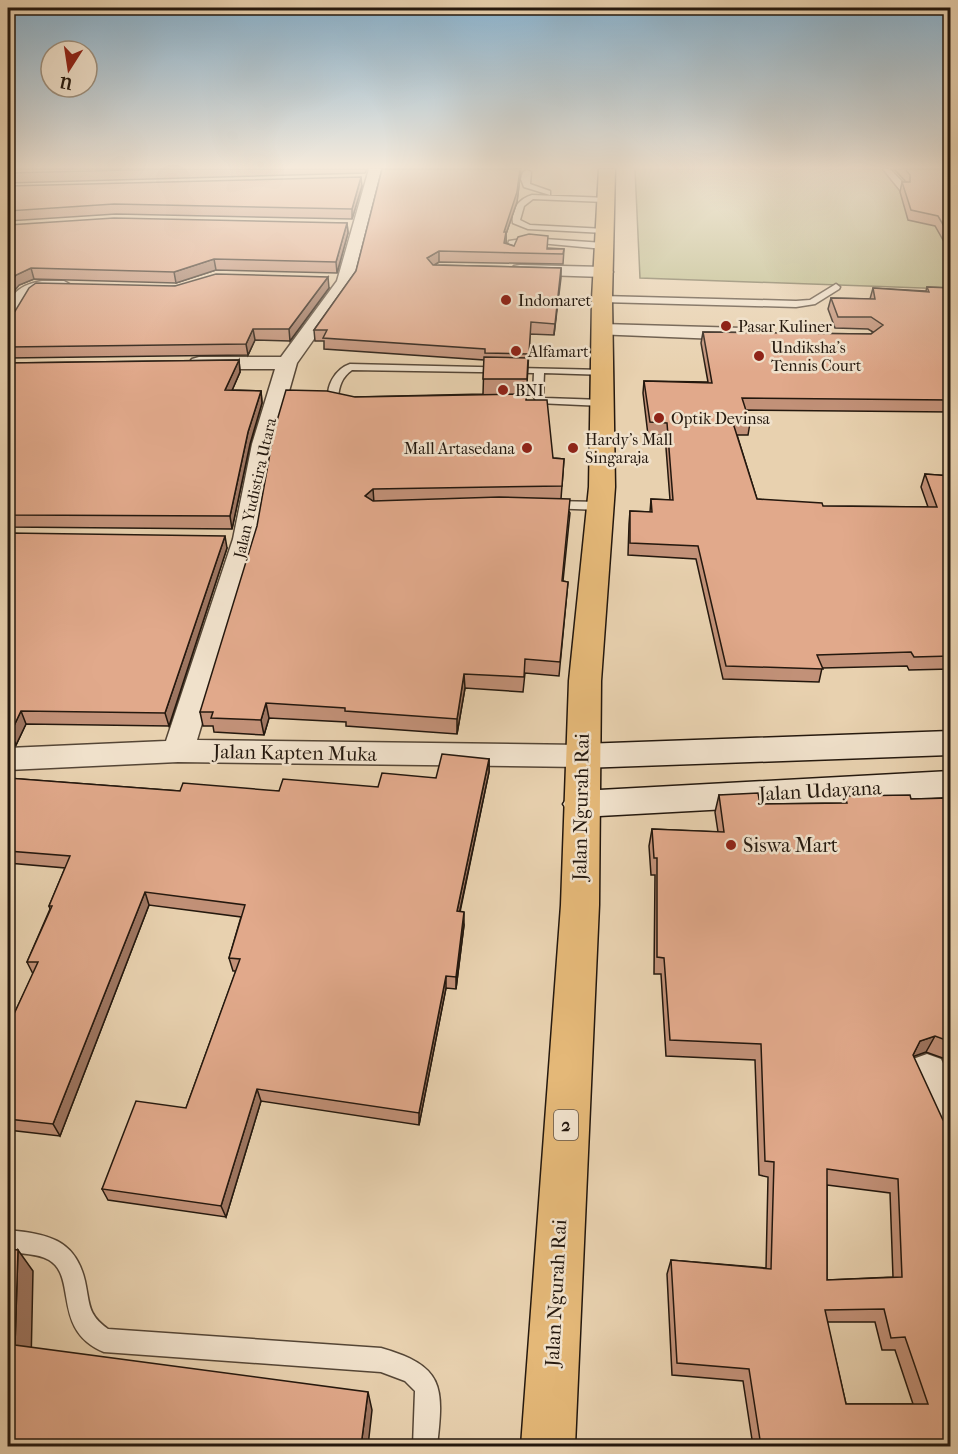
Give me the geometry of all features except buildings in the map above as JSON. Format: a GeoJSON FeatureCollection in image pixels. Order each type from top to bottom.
{"type":"FeatureCollection","features":[{"type":"Feature","properties":{"kind":"highway","name":"Jalan Ngurah Rai"},"geometry":{"type":"LineString","coordinates":[[548,1446],[580,905],[585,681],[601,506],[604,238]]}},
{"type":"Feature","properties":{"kind":"street","name":"Jalan Yudistira Utara"},"geometry":{"type":"LineString","coordinates":[[178,752],[233,539],[287,363],[346,281],[349,237]]}},
{"type":"Feature","properties":{"kind":"street"},"geometry":{"type":"LineString","coordinates":[[498,270],[603,272]]}},
{"type":"Feature","properties":{"kind":"street"},"geometry":{"type":"LineString","coordinates":[[323,280],[346,281]]}},
{"type":"Feature","properties":{"kind":"street"},"geometry":{"type":"LineString","coordinates":[[8,319],[22,291],[84,287]]}},
{"type":"Feature","properties":{"kind":"street"},"geometry":{"type":"LineString","coordinates":[[602,330],[764,334]]}},
{"type":"Feature","properties":{"kind":"street"},"geometry":{"type":"LineString","coordinates":[[182,364],[287,363]]}},
{"type":"Feature","properties":{"kind":"street"},"geometry":{"type":"LineString","coordinates":[[582,756],[951,743]]}},
{"type":"Feature","properties":{"kind":"street","name":"Jalan Kapten Muka"},"geometry":{"type":"LineString","coordinates":[[8,759],[178,752],[582,756]]}},
{"type":"Feature","properties":{"kind":"street","name":"Jalan Udayana"},"geometry":{"type":"LineString","coordinates":[[581,804],[951,784]]}},
{"type":"Feature","properties":{"kind":"street"},"geometry":{"type":"LineString","coordinates":[[927,1072],[951,1120]]}},
{"type":"Feature","properties":{"kind":"lane"},"geometry":{"type":"LineString","coordinates":[[596,237],[604,238]]}},
{"type":"Feature","properties":{"kind":"lane"},"geometry":{"type":"LineString","coordinates":[[510,252],[512,243],[529,240],[604,238]]}},
{"type":"Feature","properties":{"kind":"lane"},"geometry":{"type":"LineString","coordinates":[[602,299],[796,304],[812,302],[836,287]]}},
{"type":"Feature","properties":{"kind":"lane"},"geometry":{"type":"LineString","coordinates":[[356,405],[333,400],[333,390],[343,371],[350,367],[604,373]]}},
{"type":"Feature","properties":{"kind":"lane"},"geometry":{"type":"LineString","coordinates":[[539,370],[538,395],[535,401],[603,403]]}},
{"type":"Feature","properties":{"kind":"lane"},"geometry":{"type":"LineString","coordinates":[[533,505],[601,506]]}},
{"type":"Feature","properties":{"kind":"lane"},"geometry":{"type":"LineString","coordinates":[[8,1241],[47,1245],[64,1256],[75,1283],[81,1321],[87,1330],[104,1340],[381,1360],[418,1373],[425,1382],[428,1393],[425,1446]]}},
{"type":"Feature","properties":{"kind":"green space"},"geometry":{"type":"Polygon","coordinates":[[[638,237],[950,237],[950,289],[640,278],[638,237]]]}},
{"type":"Feature","properties":{"kind":"place","name":"Indomaret"},"geometry":{"type":"Point","coordinates":[506,300]}},
{"type":"Feature","properties":{"kind":"place","name":"Pasar Kuliner"},"geometry":{"type":"Point","coordinates":[726,326]}},
{"type":"Feature","properties":{"kind":"place","name":"Alfamart"},"geometry":{"type":"Point","coordinates":[516,351]}},
{"type":"Feature","properties":{"kind":"place","name":"Undiksha's Tennis Court"},"geometry":{"type":"Point","coordinates":[759,356]}},
{"type":"Feature","properties":{"kind":"place","name":"BNI"},"geometry":{"type":"Point","coordinates":[503,390]}},
{"type":"Feature","properties":{"kind":"place","name":"Optik Devinsa"},"geometry":{"type":"Point","coordinates":[659,418]}},
{"type":"Feature","properties":{"kind":"place","name":"Mall Artasedana"},"geometry":{"type":"Point","coordinates":[527,448]}},
{"type":"Feature","properties":{"kind":"place","name":"Hardy's Mall Singaraja"},"geometry":{"type":"Point","coordinates":[573,448]}},
{"type":"Feature","properties":{"kind":"place","name":"Siswa Mart"},"geometry":{"type":"Point","coordinates":[731,845]}}]}
